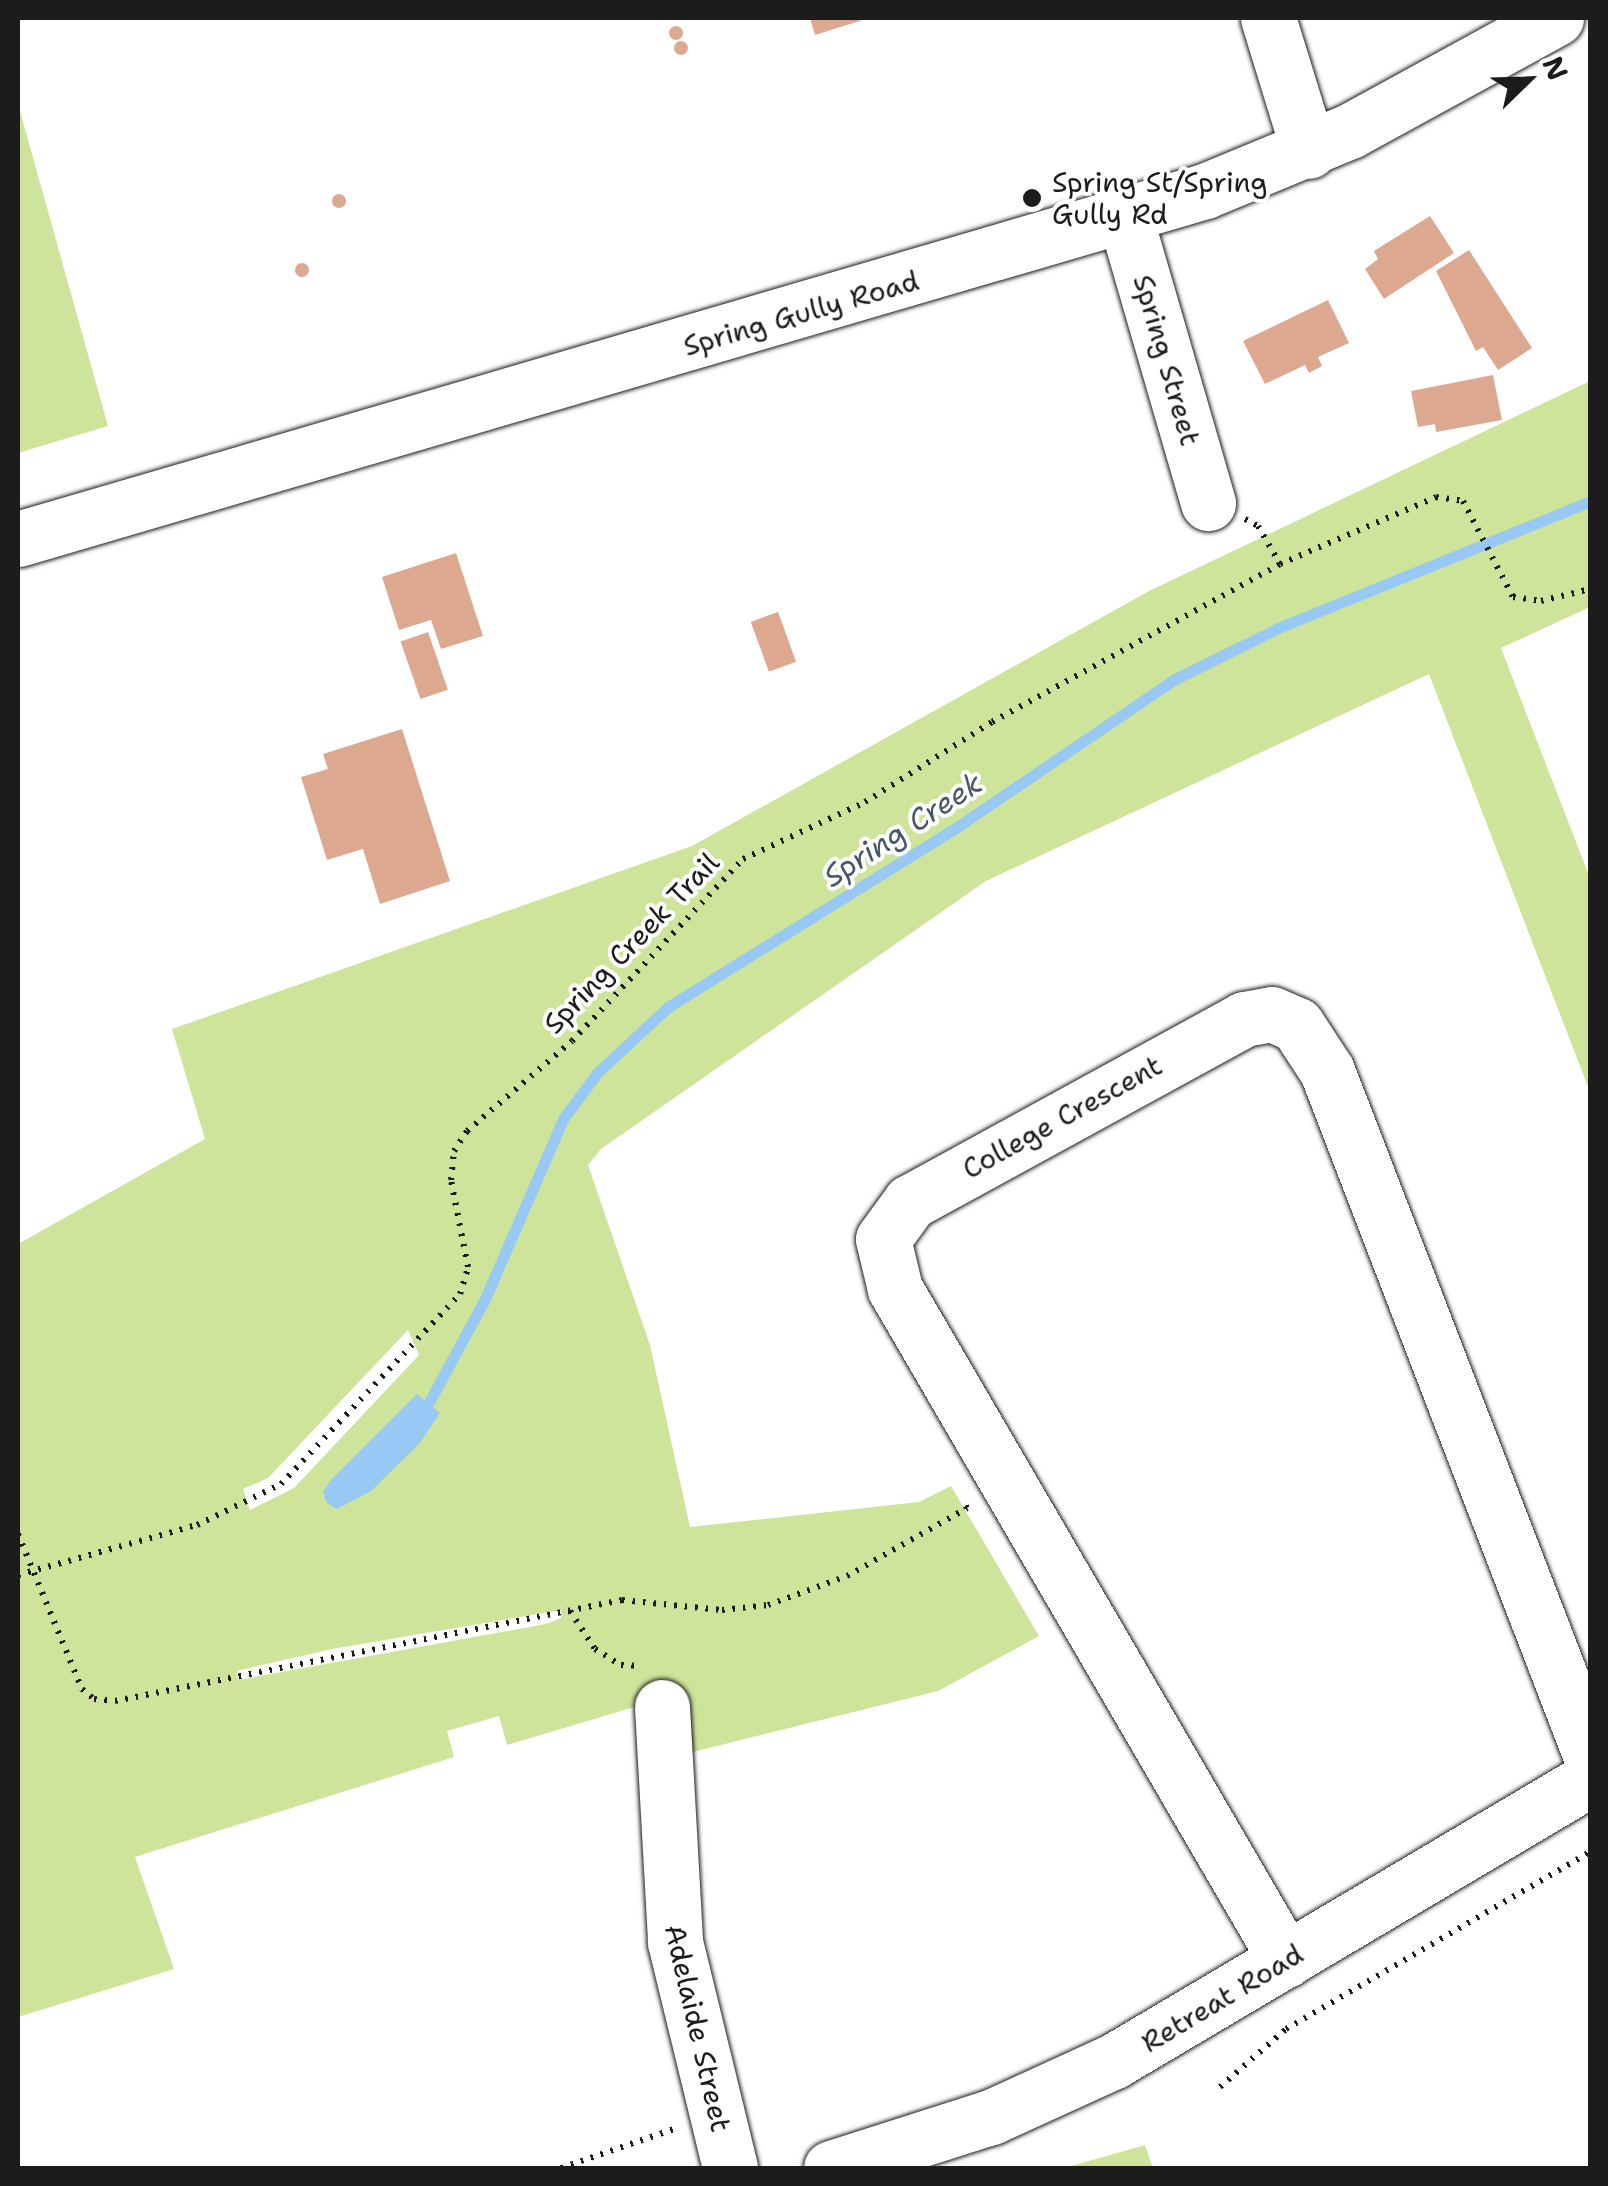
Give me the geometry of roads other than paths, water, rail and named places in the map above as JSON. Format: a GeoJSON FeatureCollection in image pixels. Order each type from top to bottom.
{"type":"FeatureCollection","features":[{"type":"Feature","properties":{"kind":"street"},"geometry":{"type":"LineString","coordinates":[[1268,18],[1308,151]]}},
{"type":"Feature","properties":{"kind":"street","name":"Spring Gully Road"},"geometry":{"type":"LineString","coordinates":[[18,538],[1125,217],[1308,151],[1556,18]]}},
{"type":"Feature","properties":{"kind":"street","name":"Spring Street"},"geometry":{"type":"LineString","coordinates":[[1125,217],[1208,503]]}},
{"type":"Feature","properties":{"kind":"street","name":"College Crescent"},"geometry":{"type":"LineString","coordinates":[[1286,1960],[888,1276],[882,1250],[891,1220],[922,1194],[1236,1023],[1264,1014],[1288,1019],[1306,1032],[1326,1071],[1590,1754]]}},
{"type":"Feature","properties":{"kind":"street","name":"Adelaide Street"},"geometry":{"type":"LineString","coordinates":[[662,1707],[675,1942],[730,2168]]}},
{"type":"Feature","properties":{"kind":"street","name":"Retreat Road"},"geometry":{"type":"LineString","coordinates":[[831,2168],[1064,2087],[1590,1779]]}},
{"type":"Feature","properties":{"kind":"water"},"geometry":{"type":"Polygon","coordinates":[[[417,1394],[440,1413],[419,1444],[371,1491],[337,1509],[327,1503],[323,1492],[330,1481],[417,1394]]]}},
{"type":"Feature","properties":{"kind":"waterway","name":"Spring Creek"},"geometry":{"type":"LineString","coordinates":[[428,1404],[484,1301],[563,1119],[597,1073],[668,1007],[960,825],[1173,680],[1278,628],[1590,501]]}},
{"type":"Feature","properties":{"kind":"place","name":"Spring St/Spring Gully Rd"},"geometry":{"type":"Point","coordinates":[1032,198]}}]}
